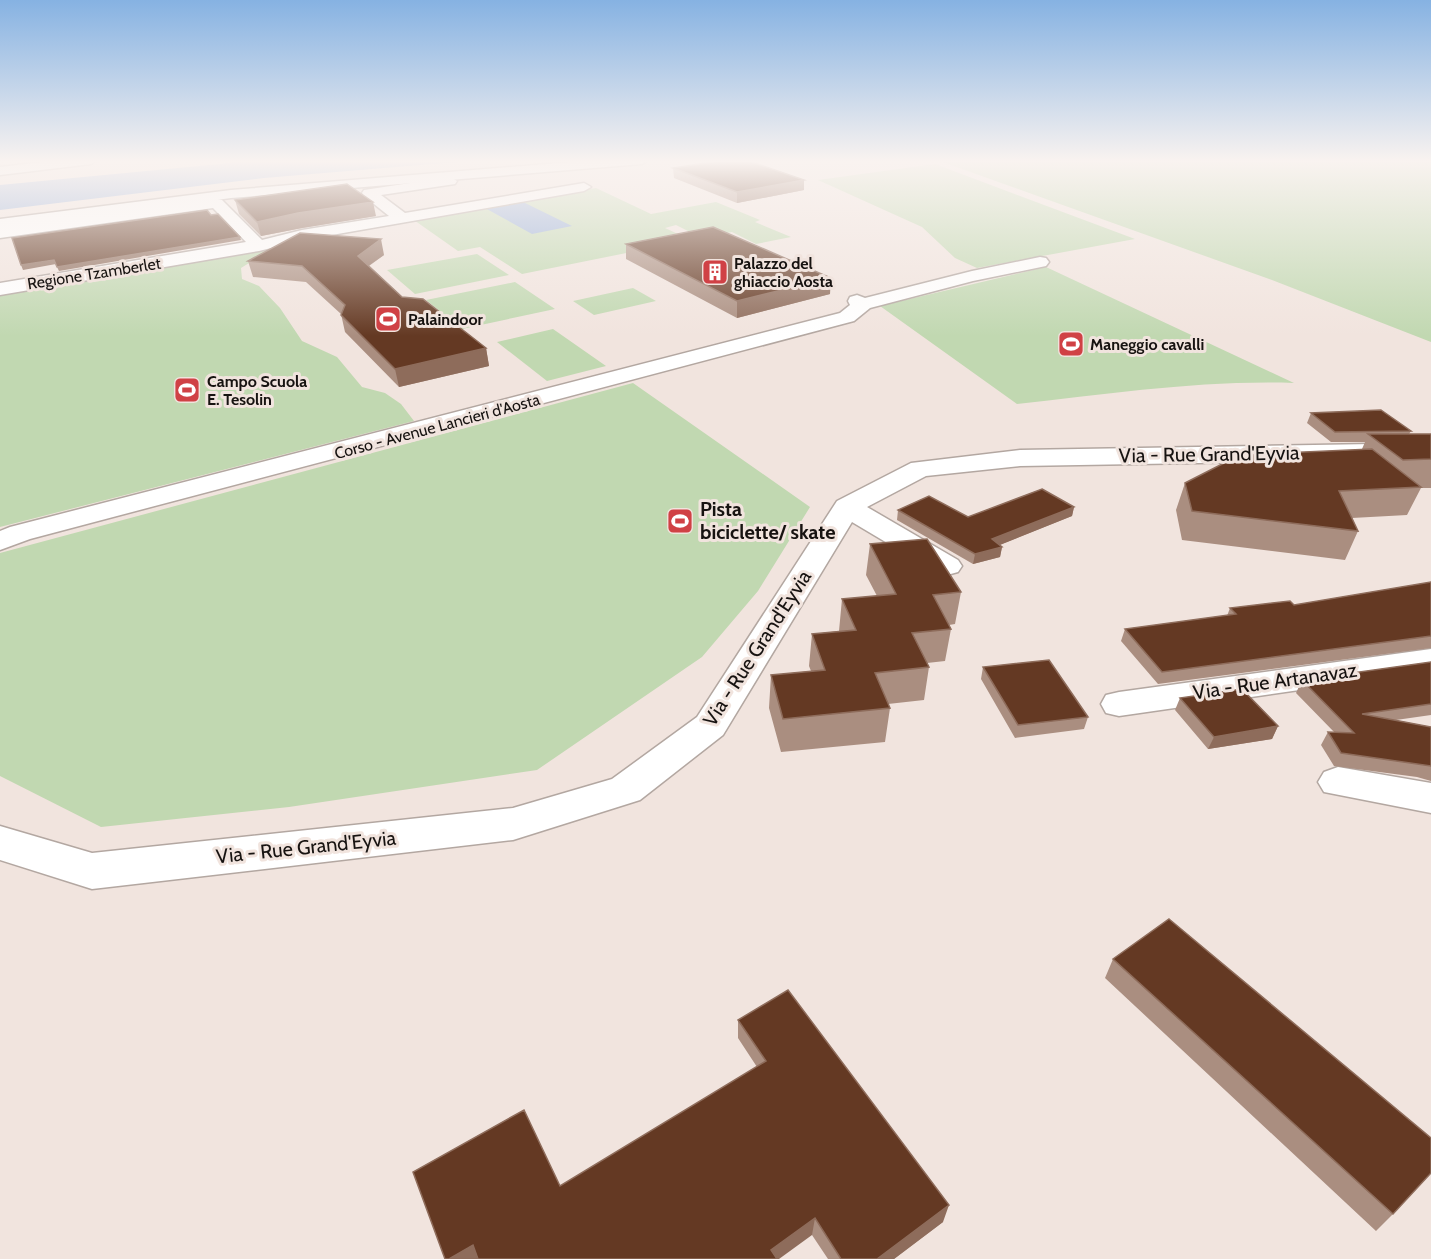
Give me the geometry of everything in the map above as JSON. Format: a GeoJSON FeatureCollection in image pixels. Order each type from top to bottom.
{"type":"FeatureCollection","features":[{"type":"Feature","properties":{"kind":"main road"},"geometry":{"type":"LineString","coordinates":[[0,225],[47,219]]}},
{"type":"Feature","properties":{"kind":"main road"},"geometry":{"type":"LineString","coordinates":[[0,233],[103,219]]}},
{"type":"Feature","properties":{"kind":"main road"},"geometry":{"type":"LineString","coordinates":[[232,219],[259,246]]}},
{"type":"Feature","properties":{"kind":"main road","name":"Regione Tzamberlet"},"geometry":{"type":"LineString","coordinates":[[0,288],[259,246],[302,235],[398,219]]}},
{"type":"Feature","properties":{"kind":"main road","name":"Corso - Avenue Lancieri d'Aosta"},"geometry":{"type":"LineString","coordinates":[[0,541],[42,527],[847,317],[860,303],[1040,262]]}},
{"type":"Feature","properties":{"kind":"main road","name":"Via - Rue Grand'Eyvia"},"geometry":{"type":"LineString","coordinates":[[0,843],[92,871],[513,824],[626,790],[710,726],[847,507],[920,469],[1020,458],[1431,451]]}},
{"type":"Feature","properties":{"kind":"main road"},"geometry":{"type":"LineString","coordinates":[[847,507],[948,566]]}},
{"type":"Feature","properties":{"kind":"main road","name":"Via - Rue Artanavaz"},"geometry":{"type":"LineString","coordinates":[[1119,704],[1431,660]]}},
{"type":"Feature","properties":{"kind":"main road"},"geometry":{"type":"LineString","coordinates":[[1338,782],[1431,798]]}},
{"type":"Feature","properties":{"kind":"green space"},"geometry":{"type":"Polygon","coordinates":[[[412,219],[757,219],[760,220],[755,222],[791,237],[756,244],[732,232],[702,238],[676,225],[665,228],[691,240],[522,274],[480,247],[458,251],[412,219]]]}},
{"type":"Feature","properties":{"kind":"green space"},"geometry":{"type":"Polygon","coordinates":[[[904,219],[1081,219],[1135,239],[977,268],[955,258],[922,227],[904,219]]]}},
{"type":"Feature","properties":{"kind":"green space"},"geometry":{"type":"Polygon","coordinates":[[[1101,219],[1431,219],[1431,342],[1272,280],[1101,219]]]}},
{"type":"Feature","properties":{"kind":"green space","name":"Campo Scuola E. Tesolin"},"geometry":{"type":"Polygon","coordinates":[[[266,247],[270,250],[241,268],[242,279],[259,286],[280,308],[302,341],[337,357],[362,387],[385,393],[401,404],[414,421],[0,527],[0,292],[266,247]]]}},
{"type":"Feature","properties":{"kind":"green space"},"geometry":{"type":"Polygon","coordinates":[[[477,254],[509,275],[415,294],[387,270],[477,254]]]}},
{"type":"Feature","properties":{"kind":"green space","name":"Maneggio cavalli"},"geometry":{"type":"Polygon","coordinates":[[[1046,267],[1294,383],[1190,386],[1017,404],[880,306],[1046,267]]]}},
{"type":"Feature","properties":{"kind":"green space"},"geometry":{"type":"Polygon","coordinates":[[[515,282],[555,309],[462,329],[426,300],[515,282]]]}},
{"type":"Feature","properties":{"kind":"green space"},"geometry":{"type":"Polygon","coordinates":[[[633,288],[656,301],[594,315],[573,301],[633,288]]]}},
{"type":"Feature","properties":{"kind":"green space"},"geometry":{"type":"Polygon","coordinates":[[[553,329],[606,366],[547,381],[497,342],[553,329]]]}},
{"type":"Feature","properties":{"kind":"green space"},"geometry":{"type":"Polygon","coordinates":[[[633,383],[810,507],[758,591],[702,657],[537,770],[289,807],[101,827],[0,776],[0,553],[633,383]]]}},
{"type":"Feature","properties":{"kind":"water"},"geometry":{"type":"Polygon","coordinates":[[[504,219],[557,219],[572,226],[532,234],[504,219]]]}},
{"type":"Feature","properties":{"kind":"building"},"geometry":{"type":"Polygon","coordinates":[[[146,219],[223,219],[240,237],[57,267],[54,260],[21,265],[12,238],[146,219]]]}},
{"type":"Feature","properties":{"kind":"building"},"geometry":{"type":"Polygon","coordinates":[[[254,219],[272,219],[257,222],[254,219]]]}},
{"type":"Feature","properties":{"kind":"building","name":"Palazzo del ghiaccio Aosta"},"geometry":{"type":"Polygon","coordinates":[[[713,227],[831,278],[737,301],[626,244],[713,227]]]}},
{"type":"Feature","properties":{"kind":"building","name":"Palaindoor"},"geometry":{"type":"Polygon","coordinates":[[[300,233],[381,239],[358,256],[402,297],[423,299],[486,348],[395,369],[341,315],[345,305],[302,266],[248,261],[300,233]]]}},
{"type":"Feature","properties":{"kind":"building"},"geometry":{"type":"Polygon","coordinates":[[[1381,410],[1411,431],[1335,432],[1311,413],[1381,410]]]}},
{"type":"Feature","properties":{"kind":"building"},"geometry":{"type":"Polygon","coordinates":[[[1368,434],[1431,434],[1431,459],[1403,460],[1368,434]]]}},
{"type":"Feature","properties":{"kind":"building"},"geometry":{"type":"Polygon","coordinates":[[[1372,449],[1421,487],[1339,491],[1358,531],[1192,511],[1185,483],[1230,460],[1256,454],[1372,449]]]}},
{"type":"Feature","properties":{"kind":"building"},"geometry":{"type":"Polygon","coordinates":[[[1042,489],[1074,507],[992,539],[1002,547],[975,554],[898,510],[929,496],[968,517],[1042,489]]]}},
{"type":"Feature","properties":{"kind":"building"},"geometry":{"type":"Polygon","coordinates":[[[927,539],[961,592],[933,595],[951,629],[912,633],[929,667],[875,673],[890,708],[783,719],[771,675],[825,670],[812,634],[856,630],[842,599],[896,594],[870,544],[927,539]]]}},
{"type":"Feature","properties":{"kind":"building"},"geometry":{"type":"Polygon","coordinates":[[[1431,582],[1431,636],[1162,672],[1125,629],[1236,614],[1230,608],[1290,601],[1294,605],[1431,582]]]}},
{"type":"Feature","properties":{"kind":"building"},"geometry":{"type":"Polygon","coordinates":[[[1049,660],[1088,717],[1018,725],[983,667],[1049,660]]]}},
{"type":"Feature","properties":{"kind":"building"},"geometry":{"type":"Polygon","coordinates":[[[1431,662],[1431,704],[1362,714],[1431,727],[1431,766],[1341,753],[1328,732],[1354,733],[1302,680],[1431,662]]]}},
{"type":"Feature","properties":{"kind":"building"},"geometry":{"type":"Polygon","coordinates":[[[1242,689],[1278,726],[1214,737],[1180,698],[1242,689]]]}},
{"type":"Feature","properties":{"kind":"building"},"geometry":{"type":"Polygon","coordinates":[[[1169,919],[1431,1138],[1431,1173],[1393,1214],[1113,959],[1169,919]]]}},
{"type":"Feature","properties":{"kind":"building"},"geometry":{"type":"Polygon","coordinates":[[[788,990],[949,1205],[877,1259],[841,1259],[815,1218],[771,1250],[777,1259],[478,1259],[473,1245],[445,1259],[413,1172],[524,1110],[560,1186],[766,1061],[738,1020],[788,990]]]}},
{"type":"Feature","properties":{"kind":"place","name":"Palazzo del ghiaccio Aosta"},"geometry":{"type":"Point","coordinates":[715,272]}},
{"type":"Feature","properties":{"kind":"place","name":"Palaindoor"},"geometry":{"type":"Point","coordinates":[388,319]}},
{"type":"Feature","properties":{"kind":"place","name":"Maneggio cavalli"},"geometry":{"type":"Point","coordinates":[1071,344]}},
{"type":"Feature","properties":{"kind":"place","name":"Campo Scuola E. Tesolin"},"geometry":{"type":"Point","coordinates":[187,390]}},
{"type":"Feature","properties":{"kind":"place","name":"Pista biciclette/ skate"},"geometry":{"type":"Point","coordinates":[680,521]}}]}
